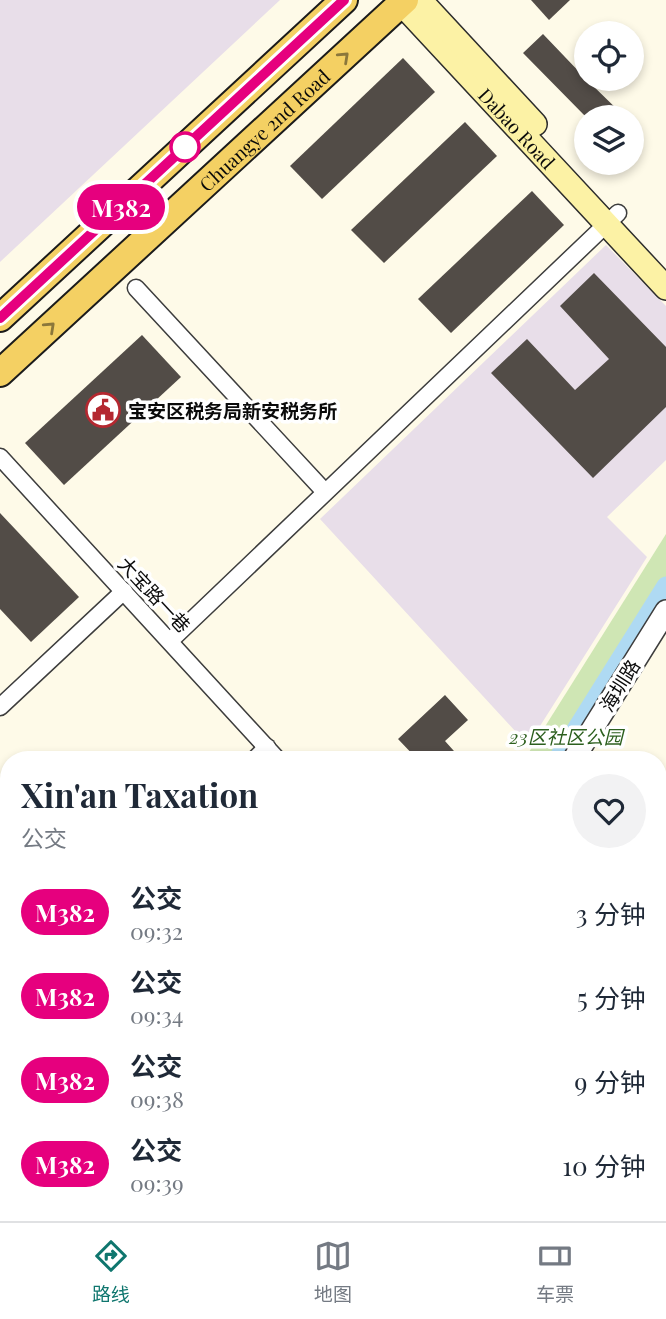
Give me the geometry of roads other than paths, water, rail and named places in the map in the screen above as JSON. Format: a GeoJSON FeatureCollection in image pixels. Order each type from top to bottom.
{"type":"FeatureCollection","features":[{"type":"Feature","properties":{"kind":"main road"},"geometry":{"type":"LineString","coordinates":[[0,318],[344,0]]}},
{"type":"Feature","properties":{"kind":"main road","name":"Dabao Road"},"geometry":{"type":"LineString","coordinates":[[406,1],[612,218],[666,265]]}},
{"type":"Feature","properties":{"kind":"main road","name":"Chuangye 2nd Road"},"geometry":{"type":"LineString","coordinates":[[0,373],[406,1]]}},
{"type":"Feature","properties":{"kind":"main road","name":"Dabao Road"},"geometry":{"type":"LineString","coordinates":[[612,218],[666,288]]}},
{"type":"Feature","properties":{"kind":"street"},"geometry":{"type":"LineString","coordinates":[[170,641],[612,218]]}},
{"type":"Feature","properties":{"kind":"street"},"geometry":{"type":"LineString","coordinates":[[136,288],[325,492]]}},
{"type":"Feature","properties":{"kind":"street","name":"大宝路一巷"},"geometry":{"type":"LineString","coordinates":[[0,457],[270,751]]}},
{"type":"Feature","properties":{"kind":"street"},"geometry":{"type":"LineString","coordinates":[[0,708],[124,591]]}},
{"type":"Feature","properties":{"kind":"street","name":"海圳路"},"geometry":{"type":"LineString","coordinates":[[579,751],[666,611]]}},
{"type":"Feature","properties":{"kind":"waterway"},"geometry":{"type":"LineString","coordinates":[[563,751],[666,586]]}},
{"type":"Feature","properties":{"kind":"place","name":"宝安区税务局新安税务所"},"geometry":{"type":"Point","coordinates":[103,410]}},
{"type":"Feature","properties":{"kind":"park label","name":"23区社区公园"},"geometry":{"type":"Point","coordinates":[566,736]}}]}
